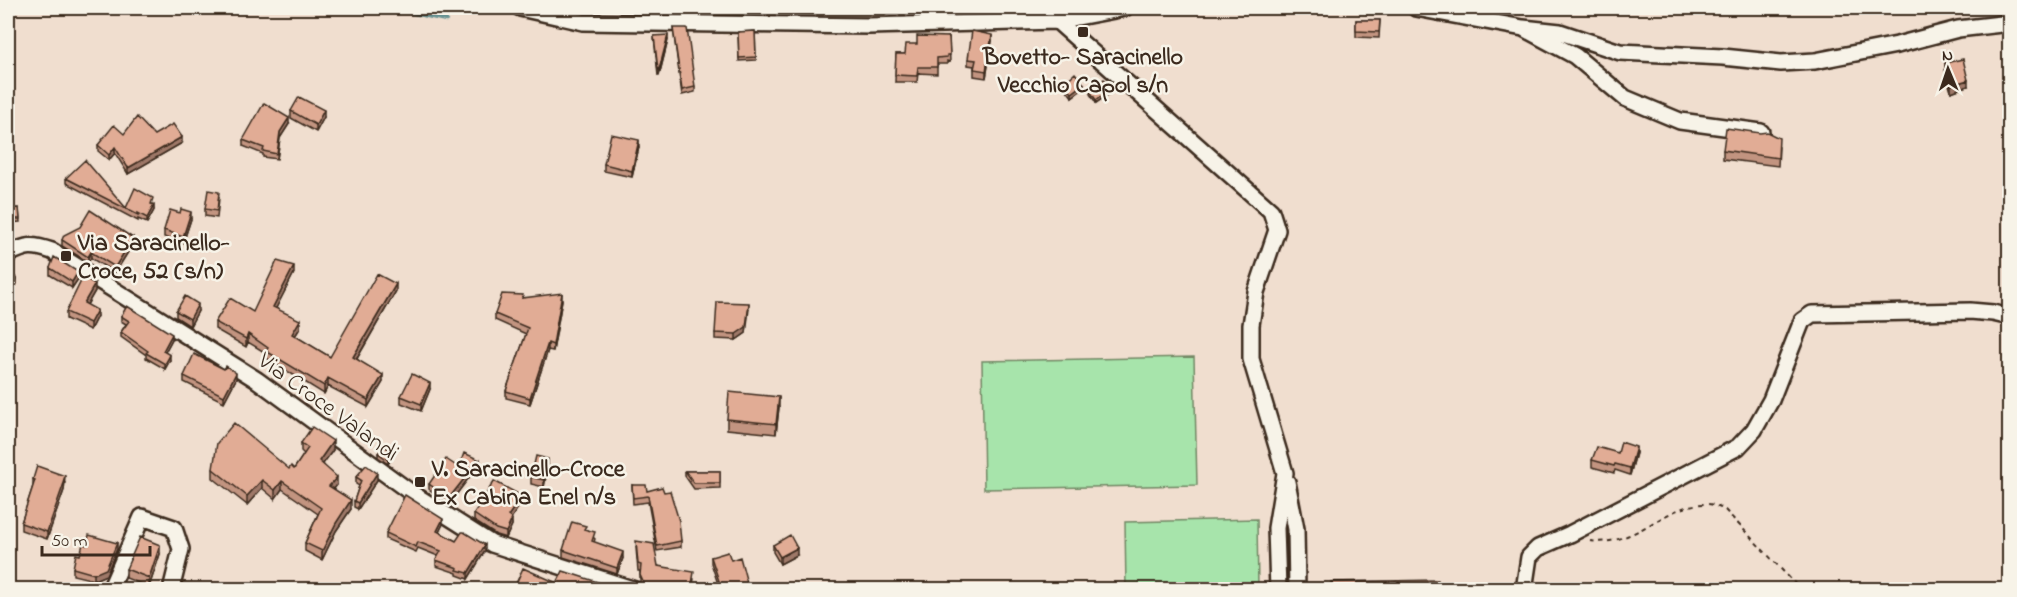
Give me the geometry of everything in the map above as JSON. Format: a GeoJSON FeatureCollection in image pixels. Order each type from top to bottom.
{"type":"FeatureCollection","features":[{"type":"Feature","properties":{"kind":"street"},"geometry":{"type":"LineString","coordinates":[[520,8],[583,22],[869,26],[1125,8]]}},
{"type":"Feature","properties":{"kind":"street"},"geometry":{"type":"LineString","coordinates":[[1416,8],[1523,28],[1560,32],[1620,52],[1723,57],[1781,63],[1815,62],[1898,45],[1958,29],[2010,22]]}},
{"type":"Feature","properties":{"kind":"street"},"geometry":{"type":"LineString","coordinates":[[1055,14],[1271,211],[1277,230],[1256,291],[1251,325],[1251,359],[1285,473],[1296,529],[1297,590]]}},
{"type":"Feature","properties":{"kind":"street"},"geometry":{"type":"LineString","coordinates":[[1523,28],[1575,56],[1625,98],[1680,121],[1761,132]]}},
{"type":"Feature","properties":{"kind":"street","name":"Via Croce Valandi"},"geometry":{"type":"LineString","coordinates":[[8,254],[35,244],[52,251],[257,380],[413,494],[492,544],[635,590]]}},
{"type":"Feature","properties":{"kind":"street"},"geometry":{"type":"LineString","coordinates":[[1524,590],[1529,557],[1538,548],[1570,534],[1738,447],[1754,430],[1765,410],[1802,321],[1812,314],[1970,311],[1993,312],[2010,317]]}},
{"type":"Feature","properties":{"kind":"street"},"geometry":{"type":"LineString","coordinates":[[1278,590],[1276,528],[1285,473]]}},
{"type":"Feature","properties":{"kind":"street"},"geometry":{"type":"LineString","coordinates":[[110,590],[142,517],[174,528],[182,549],[171,590]]}},
{"type":"Feature","properties":{"kind":"path"},"geometry":{"type":"LineString","coordinates":[[1570,534],[1587,541],[1607,543],[1652,525],[1689,506],[1710,504],[1725,510],[1801,590]]}},
{"type":"Feature","properties":{"kind":"green space"},"geometry":{"type":"Polygon","coordinates":[[[1194,357],[1197,485],[984,489],[982,361],[1194,357]]]}},
{"type":"Feature","properties":{"kind":"green space"},"geometry":{"type":"Polygon","coordinates":[[[1257,519],[1258,589],[1126,589],[1125,522],[1257,519]]]}},
{"type":"Feature","properties":{"kind":"building"},"geometry":{"type":"Polygon","coordinates":[[[1356,20],[1380,20],[1379,32],[1356,31],[1356,20]]]}},
{"type":"Feature","properties":{"kind":"building"},"geometry":{"type":"Polygon","coordinates":[[[673,28],[687,28],[695,87],[682,90],[673,28]]]}},
{"type":"Feature","properties":{"kind":"building"},"geometry":{"type":"Polygon","coordinates":[[[755,31],[756,57],[739,58],[738,32],[755,31]]]}},
{"type":"Feature","properties":{"kind":"building"},"geometry":{"type":"Polygon","coordinates":[[[972,31],[992,35],[986,71],[974,69],[976,60],[968,59],[972,31]]]}},
{"type":"Feature","properties":{"kind":"building"},"geometry":{"type":"Polygon","coordinates":[[[668,35],[659,70],[658,70],[654,36],[668,35]]]}},
{"type":"Feature","properties":{"kind":"building"},"geometry":{"type":"Polygon","coordinates":[[[917,36],[949,37],[950,55],[937,58],[937,67],[918,67],[917,76],[895,75],[896,54],[905,54],[906,44],[917,44],[917,36]]]}},
{"type":"Feature","properties":{"kind":"building"},"geometry":{"type":"Polygon","coordinates":[[[1963,59],[1968,80],[1951,85],[1945,63],[1963,59]]]}},
{"type":"Feature","properties":{"kind":"building"},"geometry":{"type":"Polygon","coordinates":[[[1075,73],[1084,84],[1072,93],[1064,83],[1075,73]]]}},
{"type":"Feature","properties":{"kind":"building"},"geometry":{"type":"Polygon","coordinates":[[[1104,79],[1113,87],[1096,100],[1090,91],[1104,79]]]}},
{"type":"Feature","properties":{"kind":"building"},"geometry":{"type":"Polygon","coordinates":[[[299,97],[324,110],[316,125],[291,111],[299,97]]]}},
{"type":"Feature","properties":{"kind":"building"},"geometry":{"type":"Polygon","coordinates":[[[264,103],[289,118],[280,132],[277,154],[263,151],[264,148],[243,140],[264,103]]]}},
{"type":"Feature","properties":{"kind":"building"},"geometry":{"type":"Polygon","coordinates":[[[137,117],[154,135],[173,124],[182,137],[128,168],[115,147],[109,155],[98,145],[114,125],[124,134],[137,117]]]}},
{"type":"Feature","properties":{"kind":"building"},"geometry":{"type":"Polygon","coordinates":[[[1726,128],[1767,132],[1779,138],[1778,158],[1723,150],[1726,128]]]}},
{"type":"Feature","properties":{"kind":"building"},"geometry":{"type":"Polygon","coordinates":[[[611,134],[639,140],[632,171],[604,164],[611,134]]]}},
{"type":"Feature","properties":{"kind":"building"},"geometry":{"type":"Polygon","coordinates":[[[85,160],[126,208],[135,188],[153,198],[151,204],[154,205],[147,218],[138,213],[138,215],[66,178],[85,160]]]}},
{"type":"Feature","properties":{"kind":"building"},"geometry":{"type":"Polygon","coordinates":[[[208,190],[219,192],[217,211],[205,209],[208,190]]]}},
{"type":"Feature","properties":{"kind":"building"},"geometry":{"type":"Polygon","coordinates":[[[19,208],[20,219],[8,219],[8,209],[19,208]]]}},
{"type":"Feature","properties":{"kind":"building"},"geometry":{"type":"Polygon","coordinates":[[[181,209],[191,212],[183,237],[164,230],[170,210],[180,213],[181,209]]]}},
{"type":"Feature","properties":{"kind":"building"},"geometry":{"type":"Polygon","coordinates":[[[90,210],[133,238],[115,267],[91,252],[88,257],[62,240],[64,235],[80,227],[90,210]]]}},
{"type":"Feature","properties":{"kind":"building"},"geometry":{"type":"Polygon","coordinates":[[[54,257],[78,272],[72,282],[50,268],[54,257]]]}},
{"type":"Feature","properties":{"kind":"building"},"geometry":{"type":"Polygon","coordinates":[[[277,261],[294,266],[273,307],[300,320],[292,334],[330,357],[377,274],[396,284],[353,357],[383,375],[368,400],[328,378],[324,386],[266,351],[268,348],[248,334],[246,339],[215,322],[230,298],[253,312],[277,261]]]}},
{"type":"Feature","properties":{"kind":"building"},"geometry":{"type":"Polygon","coordinates":[[[8,268],[17,279],[8,288],[8,268]]]}},
{"type":"Feature","properties":{"kind":"building"},"geometry":{"type":"Polygon","coordinates":[[[83,277],[95,284],[84,303],[97,310],[90,323],[66,312],[83,277]]]}},
{"type":"Feature","properties":{"kind":"building"},"geometry":{"type":"Polygon","coordinates":[[[562,293],[553,345],[548,343],[530,398],[506,391],[528,328],[495,314],[502,294],[523,295],[522,298],[562,293]]]}},
{"type":"Feature","properties":{"kind":"building"},"geometry":{"type":"Polygon","coordinates":[[[185,296],[198,304],[190,319],[176,311],[185,296]]]}},
{"type":"Feature","properties":{"kind":"building"},"geometry":{"type":"Polygon","coordinates":[[[717,302],[749,303],[746,327],[736,334],[715,333],[717,302]]]}},
{"type":"Feature","properties":{"kind":"building"},"geometry":{"type":"Polygon","coordinates":[[[127,306],[172,334],[163,351],[170,355],[165,364],[146,353],[148,351],[121,332],[129,321],[121,316],[127,306]]]}},
{"type":"Feature","properties":{"kind":"building"},"geometry":{"type":"Polygon","coordinates":[[[194,354],[224,369],[226,366],[236,373],[224,396],[184,376],[194,354]]]}},
{"type":"Feature","properties":{"kind":"building"},"geometry":{"type":"Polygon","coordinates":[[[412,374],[430,383],[421,404],[401,396],[412,374]]]}},
{"type":"Feature","properties":{"kind":"building"},"geometry":{"type":"Polygon","coordinates":[[[729,392],[779,397],[776,424],[727,419],[729,392]]]}},
{"type":"Feature","properties":{"kind":"building"},"geometry":{"type":"Polygon","coordinates":[[[234,423],[289,469],[291,466],[294,469],[308,448],[301,443],[312,427],[333,441],[319,461],[337,477],[329,486],[351,500],[322,551],[305,543],[321,508],[282,481],[275,490],[262,480],[247,496],[213,469],[217,443],[234,423]]]}},
{"type":"Feature","properties":{"kind":"building"},"geometry":{"type":"Polygon","coordinates":[[[1621,442],[1636,447],[1630,468],[1592,460],[1597,447],[1618,453],[1621,442]]]}},
{"type":"Feature","properties":{"kind":"building"},"geometry":{"type":"Polygon","coordinates":[[[384,446],[393,452],[388,460],[378,453],[384,446]]]}},
{"type":"Feature","properties":{"kind":"building"},"geometry":{"type":"Polygon","coordinates":[[[464,453],[480,460],[474,469],[460,464],[464,453]]]}},
{"type":"Feature","properties":{"kind":"building"},"geometry":{"type":"Polygon","coordinates":[[[536,456],[548,459],[544,480],[531,477],[536,456]]]}},
{"type":"Feature","properties":{"kind":"building"},"geometry":{"type":"Polygon","coordinates":[[[446,459],[458,467],[460,463],[471,470],[449,498],[429,484],[446,459]]]}},
{"type":"Feature","properties":{"kind":"building"},"geometry":{"type":"Polygon","coordinates":[[[366,465],[377,473],[358,503],[354,501],[361,480],[356,477],[366,465]]]}},
{"type":"Feature","properties":{"kind":"building"},"geometry":{"type":"Polygon","coordinates":[[[37,466],[65,476],[47,532],[21,523],[35,480],[33,479],[37,466]]]}},
{"type":"Feature","properties":{"kind":"building"},"geometry":{"type":"Polygon","coordinates":[[[685,471],[720,471],[720,483],[694,483],[685,471]]]}},
{"type":"Feature","properties":{"kind":"building"},"geometry":{"type":"Polygon","coordinates":[[[494,481],[522,496],[508,516],[512,519],[506,532],[496,529],[474,514],[494,481]]]}},
{"type":"Feature","properties":{"kind":"building"},"geometry":{"type":"Polygon","coordinates":[[[632,485],[646,485],[647,491],[662,487],[664,492],[670,491],[679,521],[681,541],[657,546],[648,496],[633,498],[632,485]]]}},
{"type":"Feature","properties":{"kind":"building"},"geometry":{"type":"Polygon","coordinates":[[[405,495],[443,519],[437,531],[456,541],[464,532],[485,545],[468,573],[436,560],[441,551],[418,542],[416,547],[386,533],[405,495]]]}},
{"type":"Feature","properties":{"kind":"building"},"geometry":{"type":"Polygon","coordinates":[[[572,522],[586,526],[584,529],[595,532],[592,541],[623,552],[617,568],[563,550],[572,522]]]}},
{"type":"Feature","properties":{"kind":"building"},"geometry":{"type":"Polygon","coordinates":[[[89,535],[117,543],[106,569],[94,574],[73,568],[76,554],[80,555],[83,544],[87,545],[89,535]]]}},
{"type":"Feature","properties":{"kind":"building"},"geometry":{"type":"Polygon","coordinates":[[[790,535],[797,548],[780,557],[773,545],[790,535]]]}},
{"type":"Feature","properties":{"kind":"building"},"geometry":{"type":"Polygon","coordinates":[[[140,537],[160,545],[149,578],[126,569],[140,537]]]}},
{"type":"Feature","properties":{"kind":"building"},"geometry":{"type":"Polygon","coordinates":[[[636,541],[654,544],[658,566],[694,572],[691,590],[644,584],[640,575],[641,565],[638,564],[636,541]]]}},
{"type":"Feature","properties":{"kind":"building"},"geometry":{"type":"Polygon","coordinates":[[[728,552],[731,560],[740,557],[748,587],[740,590],[722,590],[711,557],[728,552]]]}},
{"type":"Feature","properties":{"kind":"building"},"geometry":{"type":"Polygon","coordinates":[[[523,568],[557,583],[563,571],[610,586],[609,590],[517,590],[514,588],[523,568]]]}},
{"type":"Feature","properties":{"kind":"building"},"geometry":{"type":"Polygon","coordinates":[[[1438,580],[1438,586],[1450,585],[1450,590],[1320,590],[1320,588],[1331,587],[1331,582],[1438,580]]]}},
{"type":"Feature","properties":{"kind":"waterway"},"geometry":{"type":"LineString","coordinates":[[392,8],[446,20]]}},
{"type":"Feature","properties":{"kind":"place","name":"Bovetto- Saracinello Vecchio Capol s/n"},"geometry":{"type":"Point","coordinates":[1083,32]}},
{"type":"Feature","properties":{"kind":"place","name":"Via Saracinello- Croce, 52 (s/n)"},"geometry":{"type":"Point","coordinates":[66,256]}},
{"type":"Feature","properties":{"kind":"place","name":"V. Saracinello-Croce Ex Cabina Enel n/s"},"geometry":{"type":"Point","coordinates":[420,482]}}]}
